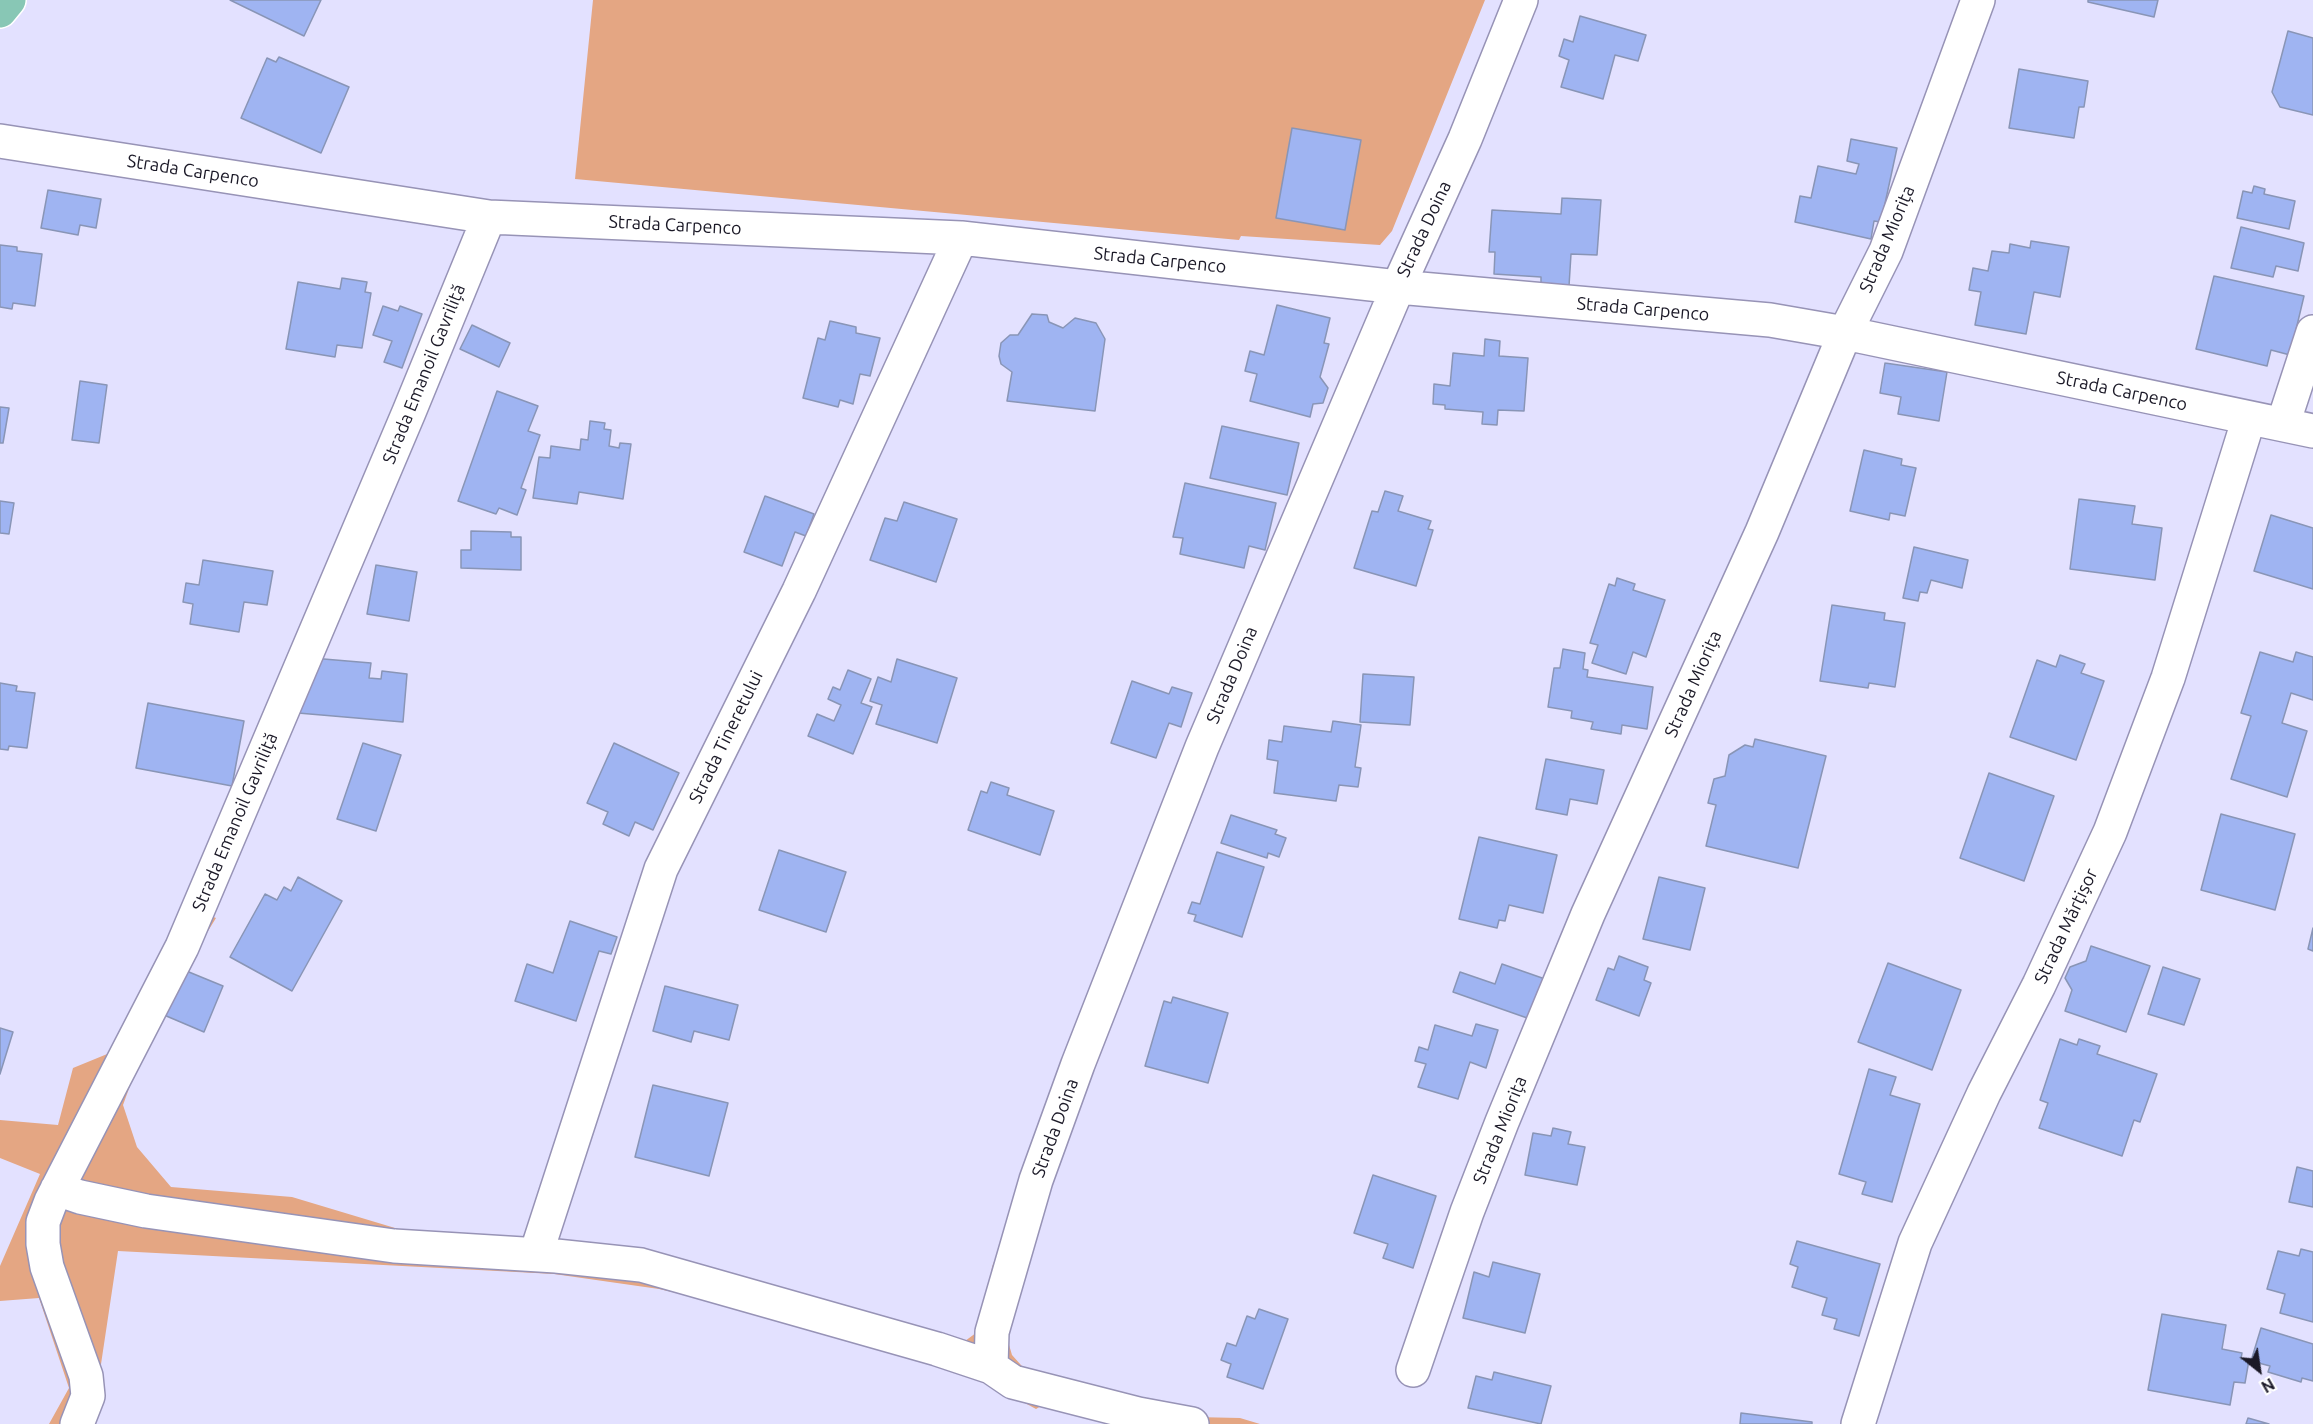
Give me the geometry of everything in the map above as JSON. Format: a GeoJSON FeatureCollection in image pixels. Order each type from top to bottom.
{"type":"FeatureCollection","features":[{"type":"Feature","properties":{"kind":"main road"},"geometry":{"type":"LineString","coordinates":[[0,11],[9,0]]}},
{"type":"Feature","properties":{"kind":"street","name":"Strada Doina"},"geometry":{"type":"LineString","coordinates":[[991,1367],[992,1332],[1036,1180],[1078,1064],[1202,747],[1398,287],[1465,139],[1521,0]]}},
{"type":"Feature","properties":{"kind":"street","name":"Strada Miorița"},"geometry":{"type":"LineString","coordinates":[[1413,1370],[1467,1212],[1588,914],[1762,532],[1845,333],[1886,251],[1978,0]]}},
{"type":"Feature","properties":{"kind":"street","name":"Strada Carpenco"},"geometry":{"type":"LineString","coordinates":[[0,141],[489,217],[961,238],[1398,287],[1770,320],[1845,333],[2298,427]]}},
{"type":"Feature","properties":{"kind":"street","name":"Strada Emanoil Gavriliță"},"geometry":{"type":"LineString","coordinates":[[77,1424],[88,1396],[86,1376],[47,1267],[43,1244],[43,1222],[57,1189],[182,946],[409,412],[489,217]]}},
{"type":"Feature","properties":{"kind":"street","name":"Strada Tineretului"},"geometry":{"type":"LineString","coordinates":[[536,1254],[661,869],[799,591],[961,238]]}},
{"type":"Feature","properties":{"kind":"street"},"geometry":{"type":"LineString","coordinates":[[2298,427],[2313,332]]}},
{"type":"Feature","properties":{"kind":"street","name":"Strada Mărțișor"},"geometry":{"type":"LineString","coordinates":[[1858,1424],[1915,1243],[2110,832],[2168,678],[2249,418]]}},
{"type":"Feature","properties":{"kind":"street"},"geometry":{"type":"LineString","coordinates":[[57,1189],[80,1197],[146,1211],[394,1246],[536,1254],[641,1265],[937,1349],[991,1367],[1013,1382],[1138,1414],[1192,1424]]}},
{"type":"Feature","properties":{"kind":"shaded area"},"geometry":{"type":"Polygon","coordinates":[[[593,0],[1485,0],[1392,231],[1380,245],[1241,236],[1239,240],[575,179],[593,0]]]}},
{"type":"Feature","properties":{"kind":"shaded area"},"geometry":{"type":"Polygon","coordinates":[[[183,904],[216,918],[184,970],[135,1072],[123,1105],[137,1147],[171,1187],[292,1197],[405,1231],[526,1242],[553,1238],[561,1247],[646,1249],[652,1259],[961,1344],[984,1327],[992,1267],[1010,1221],[1007,1338],[1012,1355],[1029,1374],[1148,1416],[1240,1418],[1260,1424],[1118,1424],[1046,1403],[1036,1409],[953,1364],[784,1317],[659,1289],[554,1274],[118,1251],[92,1424],[49,1424],[69,1388],[39,1298],[0,1301],[0,1266],[40,1174],[0,1158],[0,1120],[58,1125],[73,1068],[117,1050],[183,904]]]}},
{"type":"Feature","properties":{"kind":"building"},"geometry":{"type":"Polygon","coordinates":[[[230,0],[321,0],[304,36],[230,0]]]}},
{"type":"Feature","properties":{"kind":"building"},"geometry":{"type":"Polygon","coordinates":[[[2088,0],[2158,0],[2154,17],[2088,2],[2088,0]]]}},
{"type":"Feature","properties":{"kind":"building"},"geometry":{"type":"Polygon","coordinates":[[[1580,16],[1646,35],[1638,61],[1615,55],[1603,99],[1561,87],[1569,60],[1559,56],[1564,39],[1573,42],[1580,16]]]}},
{"type":"Feature","properties":{"kind":"building"},"geometry":{"type":"Polygon","coordinates":[[[2288,31],[2313,38],[2313,115],[2280,107],[2272,92],[2288,31]]]}},
{"type":"Feature","properties":{"kind":"building"},"geometry":{"type":"Polygon","coordinates":[[[279,57],[349,87],[321,153],[241,118],[267,58],[276,62],[279,57]]]}},
{"type":"Feature","properties":{"kind":"building"},"geometry":{"type":"Polygon","coordinates":[[[2019,69],[2088,81],[2084,107],[2079,107],[2074,138],[2009,128],[2019,69]]]}},
{"type":"Feature","properties":{"kind":"building"},"geometry":{"type":"Polygon","coordinates":[[[1292,128],[1361,140],[1345,230],[1276,218],[1292,128]]]}},
{"type":"Feature","properties":{"kind":"building"},"geometry":{"type":"Polygon","coordinates":[[[1851,139],[1897,148],[1881,222],[1874,221],[1871,239],[1795,222],[1800,196],[1811,198],[1818,166],[1856,174],[1859,164],[1847,161],[1851,139]]]}},
{"type":"Feature","properties":{"kind":"building"},"geometry":{"type":"Polygon","coordinates":[[[2254,186],[2265,189],[2264,194],[2295,201],[2289,229],[2237,218],[2243,191],[2252,193],[2254,186]]]}},
{"type":"Feature","properties":{"kind":"building"},"geometry":{"type":"Polygon","coordinates":[[[48,190],[101,199],[96,228],[80,225],[78,235],[41,228],[48,190]]]}},
{"type":"Feature","properties":{"kind":"building"},"geometry":{"type":"Polygon","coordinates":[[[1562,198],[1601,200],[1597,255],[1571,254],[1569,286],[1541,284],[1541,277],[1494,274],[1495,252],[1489,252],[1492,210],[1561,214],[1562,198]]]}},
{"type":"Feature","properties":{"kind":"building"},"geometry":{"type":"Polygon","coordinates":[[[2241,227],[2304,243],[2298,271],[2276,266],[2273,277],[2231,268],[2241,227]]]}},
{"type":"Feature","properties":{"kind":"building"},"geometry":{"type":"Polygon","coordinates":[[[2031,241],[2069,247],[2060,297],[2034,292],[2026,334],[1975,325],[1981,292],[1969,290],[1973,268],[1988,271],[1992,251],[2009,253],[2010,244],[2030,248],[2031,241]]]}},
{"type":"Feature","properties":{"kind":"building"},"geometry":{"type":"Polygon","coordinates":[[[0,245],[17,247],[17,251],[42,254],[35,306],[13,303],[12,309],[0,307],[0,245]]]}},
{"type":"Feature","properties":{"kind":"building"},"geometry":{"type":"Polygon","coordinates":[[[2214,276],[2304,296],[2290,355],[2271,350],[2267,366],[2196,349],[2214,276]]]}},
{"type":"Feature","properties":{"kind":"building"},"geometry":{"type":"Polygon","coordinates":[[[342,278],[367,282],[365,292],[371,293],[362,348],[337,345],[335,357],[286,349],[298,282],[340,289],[342,278]]]}},
{"type":"Feature","properties":{"kind":"building"},"geometry":{"type":"Polygon","coordinates":[[[1277,305],[1330,318],[1324,343],[1329,344],[1320,377],[1328,388],[1323,403],[1313,404],[1310,417],[1250,401],[1257,374],[1245,371],[1250,351],[1264,355],[1277,305]]]}},
{"type":"Feature","properties":{"kind":"building"},"geometry":{"type":"Polygon","coordinates":[[[383,306],[398,311],[400,306],[422,314],[402,368],[384,362],[392,341],[373,335],[383,306]]]}},
{"type":"Feature","properties":{"kind":"building"},"geometry":{"type":"Polygon","coordinates":[[[1032,314],[1047,315],[1049,322],[1063,328],[1075,318],[1096,323],[1105,339],[1095,411],[1007,401],[1012,372],[1001,364],[999,356],[1001,343],[1010,335],[1018,335],[1032,314]]]}},
{"type":"Feature","properties":{"kind":"building"},"geometry":{"type":"Polygon","coordinates":[[[830,321],[856,327],[856,333],[880,338],[870,376],[860,374],[853,404],[840,400],[838,407],[803,398],[818,338],[825,340],[830,321]]]}},
{"type":"Feature","properties":{"kind":"building"},"geometry":{"type":"Polygon","coordinates":[[[472,325],[510,343],[499,367],[460,349],[472,325]]]}},
{"type":"Feature","properties":{"kind":"building"},"geometry":{"type":"Polygon","coordinates":[[[1485,339],[1500,341],[1499,356],[1528,358],[1524,411],[1498,410],[1497,425],[1482,424],[1483,412],[1445,409],[1445,405],[1433,404],[1434,384],[1450,386],[1453,353],[1484,356],[1485,339]]]}},
{"type":"Feature","properties":{"kind":"building"},"geometry":{"type":"Polygon","coordinates":[[[1885,363],[1947,372],[1939,421],[1898,414],[1901,397],[1880,393],[1885,363]]]}},
{"type":"Feature","properties":{"kind":"building"},"geometry":{"type":"Polygon","coordinates":[[[80,381],[107,385],[99,443],[72,440],[80,381]]]}},
{"type":"Feature","properties":{"kind":"building"},"geometry":{"type":"Polygon","coordinates":[[[497,391],[538,406],[528,431],[540,435],[521,488],[526,490],[517,515],[499,508],[496,514],[458,501],[497,391]]]}},
{"type":"Feature","properties":{"kind":"building"},"geometry":{"type":"Polygon","coordinates":[[[0,407],[9,408],[3,443],[0,443],[0,407]]]}},
{"type":"Feature","properties":{"kind":"building"},"geometry":{"type":"Polygon","coordinates":[[[590,421],[605,423],[604,429],[611,430],[609,446],[619,448],[620,443],[631,444],[623,499],[579,492],[577,504],[533,498],[539,457],[550,458],[551,446],[580,450],[581,439],[588,440],[590,421]]]}},
{"type":"Feature","properties":{"kind":"building"},"geometry":{"type":"Polygon","coordinates":[[[1222,426],[1299,443],[1287,495],[1210,478],[1222,426]]]}},
{"type":"Feature","properties":{"kind":"building"},"geometry":{"type":"Polygon","coordinates":[[[1864,450],[1902,459],[1901,465],[1916,468],[1905,516],[1890,513],[1889,520],[1850,511],[1864,450]]]}},
{"type":"Feature","properties":{"kind":"building"},"geometry":{"type":"Polygon","coordinates":[[[1185,483],[1276,503],[1265,550],[1249,546],[1244,568],[1180,554],[1183,538],[1173,537],[1185,483]]]}},
{"type":"Feature","properties":{"kind":"building"},"geometry":{"type":"Polygon","coordinates":[[[1385,491],[1403,496],[1398,511],[1431,521],[1428,529],[1433,530],[1416,586],[1354,568],[1372,511],[1378,512],[1385,491]]]}},
{"type":"Feature","properties":{"kind":"building"},"geometry":{"type":"Polygon","coordinates":[[[765,496],[814,514],[806,536],[795,532],[782,566],[744,552],[765,496]]]}},
{"type":"Feature","properties":{"kind":"building"},"geometry":{"type":"Polygon","coordinates":[[[2079,499],[2135,506],[2132,524],[2162,528],[2155,580],[2070,569],[2079,499]]]}},
{"type":"Feature","properties":{"kind":"building"},"geometry":{"type":"Polygon","coordinates":[[[0,501],[14,503],[9,534],[0,533],[0,501]]]}},
{"type":"Feature","properties":{"kind":"building"},"geometry":{"type":"Polygon","coordinates":[[[904,502],[957,519],[936,582],[870,560],[885,518],[897,521],[904,502]]]}},
{"type":"Feature","properties":{"kind":"building"},"geometry":{"type":"Polygon","coordinates":[[[2271,515],[2313,528],[2313,589],[2254,571],[2271,515]]]}},
{"type":"Feature","properties":{"kind":"building"},"geometry":{"type":"Polygon","coordinates":[[[471,531],[511,532],[511,537],[521,537],[521,570],[461,568],[461,550],[471,550],[471,531]]]}},
{"type":"Feature","properties":{"kind":"building"},"geometry":{"type":"Polygon","coordinates":[[[1914,547],[1968,560],[1962,588],[1931,580],[1927,593],[1920,592],[1918,601],[1903,598],[1914,547]]]}},
{"type":"Feature","properties":{"kind":"building"},"geometry":{"type":"Polygon","coordinates":[[[203,560],[273,571],[267,605],[244,602],[239,632],[190,624],[193,604],[183,602],[186,583],[199,585],[203,560]]]}},
{"type":"Feature","properties":{"kind":"building"},"geometry":{"type":"Polygon","coordinates":[[[376,565],[417,572],[409,621],[367,614],[376,565]]]}},
{"type":"Feature","properties":{"kind":"building"},"geometry":{"type":"Polygon","coordinates":[[[1617,578],[1635,584],[1633,590],[1665,600],[1646,657],[1633,652],[1626,674],[1592,663],[1598,645],[1590,643],[1609,584],[1615,586],[1617,578]]]}},
{"type":"Feature","properties":{"kind":"building"},"geometry":{"type":"Polygon","coordinates":[[[1832,605],[1885,613],[1884,620],[1905,623],[1895,687],[1869,683],[1868,688],[1820,681],[1832,605]]]}},
{"type":"Feature","properties":{"kind":"building"},"geometry":{"type":"Polygon","coordinates":[[[1563,649],[1585,653],[1583,669],[1588,670],[1587,677],[1653,687],[1647,729],[1622,725],[1621,734],[1591,729],[1593,722],[1571,718],[1572,711],[1548,707],[1554,668],[1560,668],[1563,649]]]}},
{"type":"Feature","properties":{"kind":"building"},"geometry":{"type":"Polygon","coordinates":[[[2260,652],[2293,662],[2296,652],[2313,657],[2313,700],[2291,693],[2282,723],[2307,731],[2287,797],[2231,779],[2251,716],[2241,713],[2260,652]]]}},
{"type":"Feature","properties":{"kind":"building"},"geometry":{"type":"Polygon","coordinates":[[[2060,655],[2085,664],[2081,673],[2104,681],[2076,760],[2010,737],[2037,660],[2056,667],[2060,655]]]}},
{"type":"Feature","properties":{"kind":"building"},"geometry":{"type":"Polygon","coordinates":[[[312,658],[371,663],[369,678],[381,679],[382,671],[407,674],[403,722],[298,713],[312,658]]]}},
{"type":"Feature","properties":{"kind":"building"},"geometry":{"type":"Polygon","coordinates":[[[897,659],[957,678],[937,743],[876,724],[882,705],[870,701],[878,677],[891,682],[897,659]]]}},
{"type":"Feature","properties":{"kind":"building"},"geometry":{"type":"Polygon","coordinates":[[[848,670],[871,679],[861,703],[872,707],[853,754],[808,736],[817,714],[834,721],[841,705],[828,699],[833,687],[840,690],[848,670]]]}},
{"type":"Feature","properties":{"kind":"building"},"geometry":{"type":"Polygon","coordinates":[[[1363,674],[1414,677],[1410,725],[1360,722],[1363,674]]]}},
{"type":"Feature","properties":{"kind":"building"},"geometry":{"type":"Polygon","coordinates":[[[1132,681],[1169,694],[1172,687],[1192,693],[1181,727],[1169,723],[1156,758],[1111,743],[1132,681]]]}},
{"type":"Feature","properties":{"kind":"building"},"geometry":{"type":"Polygon","coordinates":[[[0,683],[17,686],[16,691],[35,693],[27,748],[9,746],[8,750],[0,749],[0,683]]]}},
{"type":"Feature","properties":{"kind":"building"},"geometry":{"type":"Polygon","coordinates":[[[148,703],[244,721],[232,786],[136,768],[148,703]]]}},
{"type":"Feature","properties":{"kind":"building"},"geometry":{"type":"Polygon","coordinates":[[[1333,721],[1361,725],[1355,767],[1361,768],[1358,787],[1339,785],[1336,801],[1274,793],[1278,761],[1267,759],[1269,740],[1282,742],[1284,726],[1331,732],[1333,721]]]}},
{"type":"Feature","properties":{"kind":"building"},"geometry":{"type":"Polygon","coordinates":[[[1755,739],[1826,756],[1798,868],[1706,846],[1716,805],[1708,803],[1714,779],[1725,776],[1729,755],[1745,745],[1753,747],[1755,739]]]}},
{"type":"Feature","properties":{"kind":"building"},"geometry":{"type":"Polygon","coordinates":[[[363,743],[401,755],[376,831],[337,819],[363,743]]]}},
{"type":"Feature","properties":{"kind":"building"},"geometry":{"type":"Polygon","coordinates":[[[614,743],[679,773],[653,830],[635,822],[629,836],[603,824],[608,812],[587,803],[614,743]]]}},
{"type":"Feature","properties":{"kind":"building"},"geometry":{"type":"Polygon","coordinates":[[[1546,759],[1604,770],[1597,804],[1570,799],[1567,815],[1536,809],[1546,759]]]}},
{"type":"Feature","properties":{"kind":"building"},"geometry":{"type":"Polygon","coordinates":[[[1989,773],[2054,796],[2024,881],[1960,858],[1989,773]]]}},
{"type":"Feature","properties":{"kind":"building"},"geometry":{"type":"Polygon","coordinates":[[[991,782],[1009,788],[1007,795],[1054,811],[1040,855],[968,830],[981,791],[987,793],[991,782]]]}},
{"type":"Feature","properties":{"kind":"building"},"geometry":{"type":"Polygon","coordinates":[[[2221,814],[2295,834],[2275,910],[2201,890],[2221,814]]]}},
{"type":"Feature","properties":{"kind":"building"},"geometry":{"type":"Polygon","coordinates":[[[1231,815],[1277,830],[1275,834],[1286,838],[1279,857],[1268,853],[1267,858],[1221,843],[1231,815]]]}},
{"type":"Feature","properties":{"kind":"building"},"geometry":{"type":"Polygon","coordinates":[[[1479,837],[1557,855],[1543,913],[1509,905],[1505,921],[1499,920],[1497,928],[1459,919],[1479,837]]]}},
{"type":"Feature","properties":{"kind":"building"},"geometry":{"type":"Polygon","coordinates":[[[779,850],[846,872],[826,932],[759,910],[779,850]]]}},
{"type":"Feature","properties":{"kind":"building"},"geometry":{"type":"Polygon","coordinates":[[[1217,852],[1264,867],[1242,937],[1194,921],[1196,915],[1188,913],[1192,902],[1200,904],[1217,852]]]}},
{"type":"Feature","properties":{"kind":"building"},"geometry":{"type":"Polygon","coordinates":[[[298,877],[342,901],[292,991],[230,957],[265,894],[277,900],[284,887],[291,891],[298,877]]]}},
{"type":"Feature","properties":{"kind":"building"},"geometry":{"type":"Polygon","coordinates":[[[1659,877],[1705,888],[1690,950],[1643,939],[1659,877]]]}},
{"type":"Feature","properties":{"kind":"building"},"geometry":{"type":"Polygon","coordinates":[[[570,921],[617,937],[611,954],[599,951],[576,1021],[515,1001],[527,964],[553,973],[570,921]]]}},
{"type":"Feature","properties":{"kind":"building"},"geometry":{"type":"Polygon","coordinates":[[[2313,928],[2313,951],[2308,949],[2313,928]]]}},
{"type":"Feature","properties":{"kind":"building"},"geometry":{"type":"Polygon","coordinates":[[[2091,946],[2150,966],[2126,1032],[2065,1011],[2072,990],[2065,978],[2070,967],[2086,961],[2091,946]]]}},
{"type":"Feature","properties":{"kind":"building"},"geometry":{"type":"Polygon","coordinates":[[[1619,956],[1648,967],[1644,980],[1651,983],[1639,1016],[1596,1000],[1608,968],[1614,970],[1619,956]]]}},
{"type":"Feature","properties":{"kind":"building"},"geometry":{"type":"Polygon","coordinates":[[[1888,963],[1961,990],[1932,1070],[1858,1042],[1888,963]]]}},
{"type":"Feature","properties":{"kind":"building"},"geometry":{"type":"Polygon","coordinates":[[[1502,964],[1545,979],[1530,1019],[1453,992],[1460,972],[1495,984],[1502,964]]]}},
{"type":"Feature","properties":{"kind":"building"},"geometry":{"type":"Polygon","coordinates":[[[2163,967],[2200,979],[2184,1025],[2148,1014],[2163,967]]]}},
{"type":"Feature","properties":{"kind":"building"},"geometry":{"type":"Polygon","coordinates":[[[184,970],[223,986],[204,1032],[164,1015],[184,970]]]}},
{"type":"Feature","properties":{"kind":"building"},"geometry":{"type":"Polygon","coordinates":[[[665,986],[738,1005],[729,1040],[694,1031],[691,1042],[653,1031],[665,986]]]}},
{"type":"Feature","properties":{"kind":"building"},"geometry":{"type":"Polygon","coordinates":[[[1173,997],[1228,1013],[1208,1083],[1145,1066],[1164,1001],[1171,1003],[1173,997]]]}},
{"type":"Feature","properties":{"kind":"building"},"geometry":{"type":"Polygon","coordinates":[[[1476,1024],[1498,1030],[1486,1068],[1470,1062],[1458,1099],[1418,1087],[1426,1064],[1415,1061],[1419,1047],[1428,1050],[1435,1025],[1472,1036],[1476,1024]]]}},
{"type":"Feature","properties":{"kind":"building"},"geometry":{"type":"Polygon","coordinates":[[[0,1028],[13,1032],[0,1074],[0,1028]]]}},
{"type":"Feature","properties":{"kind":"building"},"geometry":{"type":"Polygon","coordinates":[[[2060,1039],[2077,1045],[2079,1039],[2100,1046],[2097,1054],[2157,1074],[2140,1122],[2134,1120],[2122,1156],[2039,1128],[2048,1103],[2040,1100],[2060,1039]]]}},
{"type":"Feature","properties":{"kind":"building"},"geometry":{"type":"Polygon","coordinates":[[[1869,1069],[1896,1077],[1890,1095],[1920,1104],[1892,1202],[1862,1194],[1866,1182],[1839,1174],[1869,1069]]]}},
{"type":"Feature","properties":{"kind":"building"},"geometry":{"type":"Polygon","coordinates":[[[653,1085],[728,1103],[709,1176],[635,1157],[653,1085]]]}},
{"type":"Feature","properties":{"kind":"building"},"geometry":{"type":"Polygon","coordinates":[[[1553,1128],[1571,1132],[1568,1144],[1585,1147],[1577,1185],[1525,1175],[1533,1133],[1551,1136],[1553,1128]]]}},
{"type":"Feature","properties":{"kind":"building"},"geometry":{"type":"Polygon","coordinates":[[[2297,1167],[2313,1171],[2313,1207],[2289,1202],[2297,1167]]]}},
{"type":"Feature","properties":{"kind":"building"},"geometry":{"type":"Polygon","coordinates":[[[1373,1175],[1436,1196],[1413,1268],[1383,1258],[1388,1244],[1354,1233],[1373,1175]]]}},
{"type":"Feature","properties":{"kind":"building"},"geometry":{"type":"Polygon","coordinates":[[[1797,1241],[1880,1264],[1859,1336],[1834,1329],[1837,1319],[1822,1315],[1827,1298],[1792,1287],[1798,1267],[1790,1264],[1797,1241]]]}},
{"type":"Feature","properties":{"kind":"building"},"geometry":{"type":"Polygon","coordinates":[[[2301,1249],[2313,1252],[2313,1322],[2280,1313],[2285,1294],[2267,1289],[2278,1251],[2299,1256],[2301,1249]]]}},
{"type":"Feature","properties":{"kind":"building"},"geometry":{"type":"Polygon","coordinates":[[[1493,1262],[1540,1274],[1525,1333],[1463,1318],[1474,1272],[1489,1277],[1493,1262]]]}},
{"type":"Feature","properties":{"kind":"building"},"geometry":{"type":"Polygon","coordinates":[[[1259,1309],[1288,1319],[1263,1389],[1227,1377],[1231,1364],[1221,1360],[1227,1343],[1236,1346],[1247,1316],[1255,1319],[1259,1309]]]}},
{"type":"Feature","properties":{"kind":"building"},"geometry":{"type":"Polygon","coordinates":[[[2162,1314],[2226,1325],[2222,1349],[2242,1353],[2241,1359],[2249,1360],[2245,1383],[2234,1382],[2230,1405],[2148,1390],[2162,1314]]]}},
{"type":"Feature","properties":{"kind":"building"},"geometry":{"type":"Polygon","coordinates":[[[2261,1328],[2313,1344],[2313,1381],[2302,1378],[2301,1382],[2268,1372],[2270,1366],[2251,1361],[2261,1328]]]}},
{"type":"Feature","properties":{"kind":"building"},"geometry":{"type":"Polygon","coordinates":[[[1494,1372],[1551,1386],[1541,1424],[1468,1408],[1476,1376],[1492,1380],[1494,1372]]]}},
{"type":"Feature","properties":{"kind":"building"},"geometry":{"type":"Polygon","coordinates":[[[1741,1413],[1812,1422],[1812,1424],[1740,1424],[1741,1413]]]}},
{"type":"Feature","properties":{"kind":"building"},"geometry":{"type":"Polygon","coordinates":[[[2248,1418],[2269,1424],[2246,1424],[2248,1418]]]}}]}
